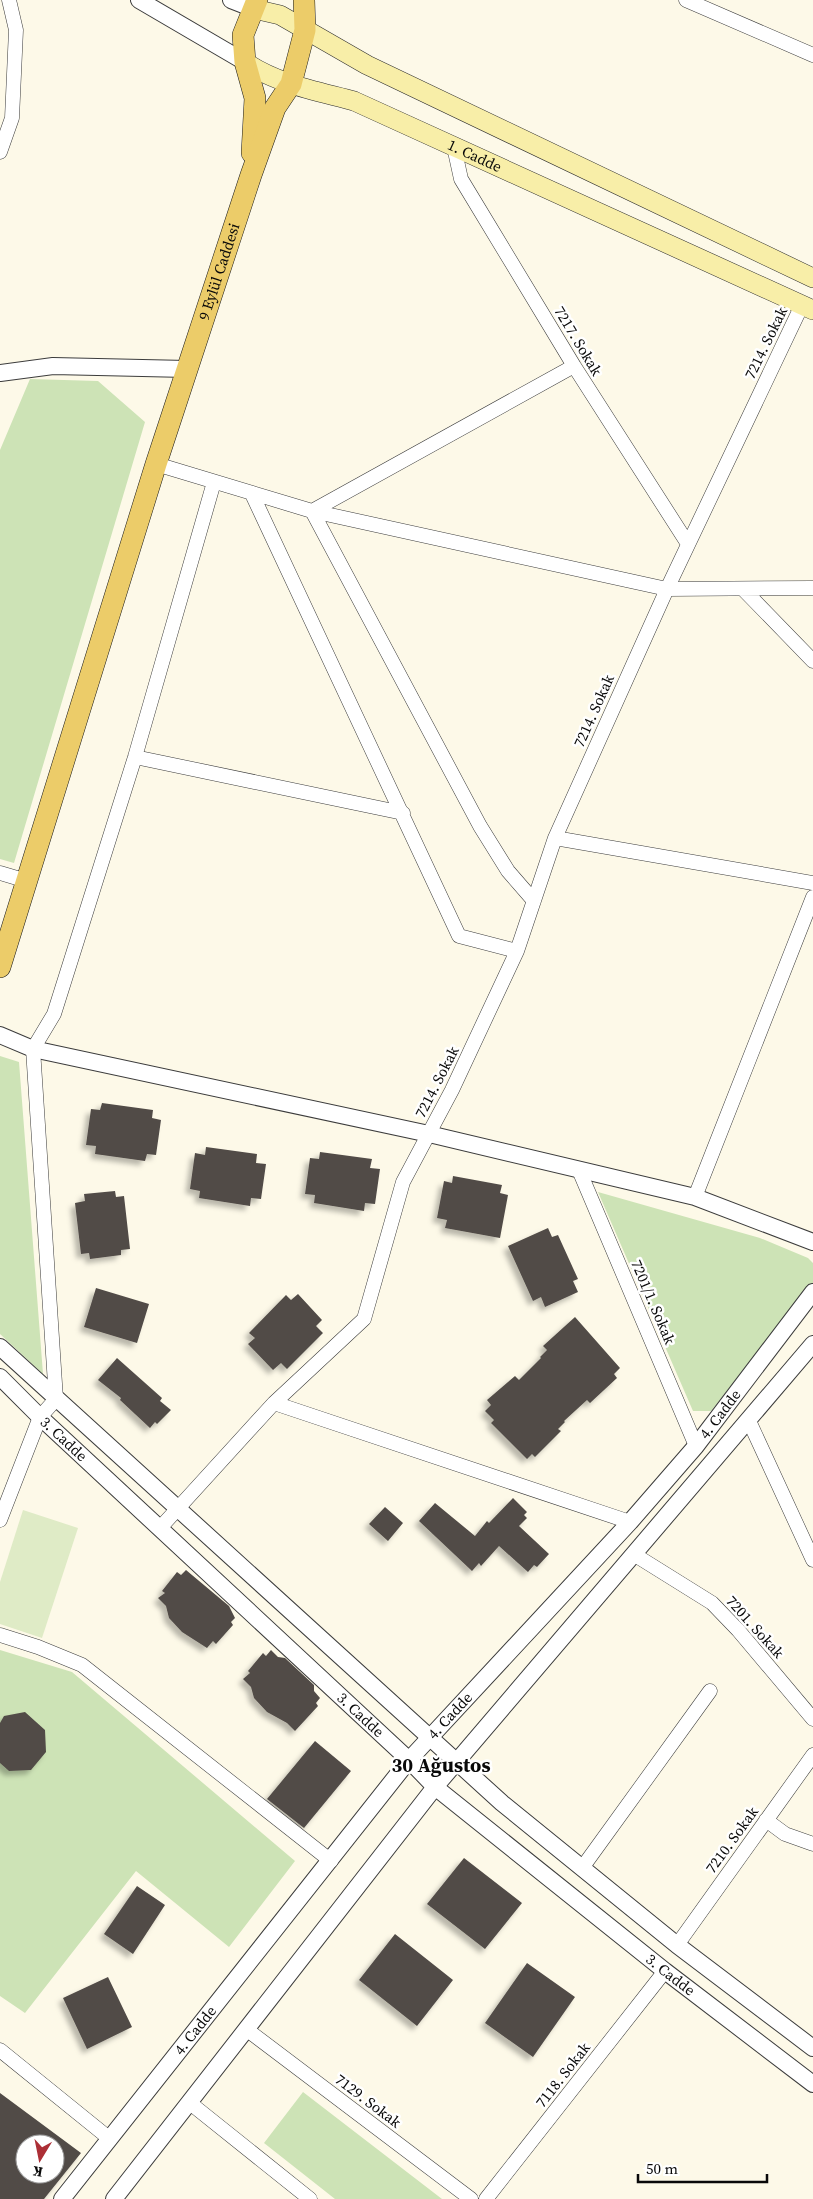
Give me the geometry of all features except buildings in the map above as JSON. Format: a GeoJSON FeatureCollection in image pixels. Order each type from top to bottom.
{"type":"FeatureCollection","features":[{"type":"Feature","properties":{"kind":"main road","name":"9 Eylül Caddesi"},"geometry":{"type":"LineString","coordinates":[[0,967],[156,464],[251,175],[275,108],[291,84],[305,30],[304,0]]}},
{"type":"Feature","properties":{"kind":"main road","name":"9 Eylül Caddesi"},"geometry":{"type":"LineString","coordinates":[[251,175],[254,98],[245,62],[243,35],[256,5]]}},
{"type":"Feature","properties":{"kind":"main road"},"geometry":{"type":"LineString","coordinates":[[256,5],[280,16],[367,65],[813,278]]}},
{"type":"Feature","properties":{"kind":"main road","name":"1. Cadde"},"geometry":{"type":"LineString","coordinates":[[245,62],[261,73],[291,84],[354,101],[808,308]]}},
{"type":"Feature","properties":{"kind":"street"},"geometry":{"type":"LineString","coordinates":[[0,152],[12,118],[16,30],[9,0]]}},
{"type":"Feature","properties":{"kind":"street","name":"1. Cadde"},"geometry":{"type":"LineString","coordinates":[[139,0],[245,62]]}},
{"type":"Feature","properties":{"kind":"street"},"geometry":{"type":"LineString","coordinates":[[231,0],[256,5]]}},
{"type":"Feature","properties":{"kind":"street"},"geometry":{"type":"LineString","coordinates":[[686,0],[813,55]]}},
{"type":"Feature","properties":{"kind":"street","name":"7217. Sokak"},"geometry":{"type":"LineString","coordinates":[[454,147],[461,178],[574,366],[688,544]]}},
{"type":"Feature","properties":{"kind":"street","name":"7214. Sokak"},"geometry":{"type":"LineString","coordinates":[[160,1528],[274,1403],[364,1319],[403,1182],[452,1090],[517,951],[555,838],[667,589],[808,308]]}},
{"type":"Feature","properties":{"kind":"street"},"geometry":{"type":"LineString","coordinates":[[0,374],[53,366],[187,370]]}},
{"type":"Feature","properties":{"kind":"street"},"geometry":{"type":"LineString","coordinates":[[312,511],[574,366]]}},
{"type":"Feature","properties":{"kind":"street"},"geometry":{"type":"LineString","coordinates":[[156,464],[312,511],[667,589],[813,588]]}},
{"type":"Feature","properties":{"kind":"street"},"geometry":{"type":"LineString","coordinates":[[0,1520],[40,1417],[56,1399],[33,1049],[54,1014],[136,757],[214,482]]}},
{"type":"Feature","properties":{"kind":"street"},"geometry":{"type":"LineString","coordinates":[[252,494],[459,936],[517,951]]}},
{"type":"Feature","properties":{"kind":"street"},"geometry":{"type":"LineString","coordinates":[[312,511],[480,826],[508,871],[534,902]]}},
{"type":"Feature","properties":{"kind":"street"},"geometry":{"type":"LineString","coordinates":[[743,589],[813,661]]}},
{"type":"Feature","properties":{"kind":"street"},"geometry":{"type":"LineString","coordinates":[[136,757],[403,813]]}},
{"type":"Feature","properties":{"kind":"street"},"geometry":{"type":"LineString","coordinates":[[555,838],[813,884]]}},
{"type":"Feature","properties":{"kind":"street"},"geometry":{"type":"LineString","coordinates":[[0,873],[27,881]]}},
{"type":"Feature","properties":{"kind":"street"},"geometry":{"type":"LineString","coordinates":[[695,1197],[813,897]]}},
{"type":"Feature","properties":{"kind":"street"},"geometry":{"type":"LineString","coordinates":[[0,1035],[33,1049],[429,1134],[695,1197],[813,1242]]}},
{"type":"Feature","properties":{"kind":"street","name":"7201/1. Sokak"},"geometry":{"type":"LineString","coordinates":[[579,1170],[696,1446]]}},
{"type":"Feature","properties":{"kind":"street","name":"4. Cadde"},"geometry":{"type":"LineString","coordinates":[[62,2199],[410,1760],[630,1522],[696,1446],[813,1292]]}},
{"type":"Feature","properties":{"kind":"street","name":"4. Cadde"},"geometry":{"type":"LineString","coordinates":[[114,2199],[436,1787],[813,1344]]}},
{"type":"Feature","properties":{"kind":"street","name":"3. Cadde"},"geometry":{"type":"LineString","coordinates":[[0,1348],[178,1508],[457,1764],[677,1944],[813,2048]]}},
{"type":"Feature","properties":{"kind":"street","name":"3. Cadde"},"geometry":{"type":"LineString","coordinates":[[0,1377],[40,1417],[410,1760],[436,1787],[665,1971],[813,2084]]}},
{"type":"Feature","properties":{"kind":"street"},"geometry":{"type":"LineString","coordinates":[[274,1403],[630,1522]]}},
{"type":"Feature","properties":{"kind":"street"},"geometry":{"type":"LineString","coordinates":[[749,1421],[813,1560]]}},
{"type":"Feature","properties":{"kind":"street","name":"7201. Sokak"},"geometry":{"type":"LineString","coordinates":[[635,1555],[717,1608],[813,1719]]}},
{"type":"Feature","properties":{"kind":"street"},"geometry":{"type":"LineString","coordinates":[[0,1635],[38,1647],[82,1665],[331,1861]]}},
{"type":"Feature","properties":{"kind":"street"},"geometry":{"type":"LineString","coordinates":[[582,1868],[710,1690]]}},
{"type":"Feature","properties":{"kind":"street","name":"7210. Sokak"},"geometry":{"type":"LineString","coordinates":[[677,1944],[813,1755]]}},
{"type":"Feature","properties":{"kind":"street"},"geometry":{"type":"LineString","coordinates":[[766,1820],[785,1834],[813,1844]]}},
{"type":"Feature","properties":{"kind":"street","name":"7118. Sokak"},"geometry":{"type":"LineString","coordinates":[[486,2199],[665,1971]]}},
{"type":"Feature","properties":{"kind":"street","name":"7129. Sokak"},"geometry":{"type":"LineString","coordinates":[[246,2029],[471,2199]]}},
{"type":"Feature","properties":{"kind":"street"},"geometry":{"type":"LineString","coordinates":[[0,2050],[110,2139]]}},
{"type":"Feature","properties":{"kind":"street"},"geometry":{"type":"LineString","coordinates":[[190,2103],[310,2199]]}},
{"type":"Feature","properties":{"kind":"green space"},"geometry":{"type":"Polygon","coordinates":[[[30,379],[98,381],[145,422],[14,863],[0,859],[0,450],[30,379]]]}},
{"type":"Feature","properties":{"kind":"green space"},"geometry":{"type":"Polygon","coordinates":[[[0,1056],[19,1062],[43,1374],[0,1334],[0,1056]]]}},
{"type":"Feature","properties":{"kind":"green space"},"geometry":{"type":"Polygon","coordinates":[[[598,1192],[760,1238],[808,1258],[813,1263],[813,1283],[711,1411],[693,1411],[598,1192]]]}},
{"type":"Feature","properties":{"kind":"green space"},"geometry":{"type":"Polygon","coordinates":[[[23,1510],[78,1528],[42,1638],[0,1624],[0,1582],[23,1510]]]}},
{"type":"Feature","properties":{"kind":"green space"},"geometry":{"type":"Polygon","coordinates":[[[0,1650],[72,1672],[295,1861],[229,1947],[136,1871],[25,2013],[0,1996],[0,1650]]]}},
{"type":"Feature","properties":{"kind":"green space"},"geometry":{"type":"Polygon","coordinates":[[[303,2092],[442,2199],[335,2199],[264,2143],[303,2092]]]}},
{"type":"Feature","properties":{"kind":"district","name":"30 Ağustos"},"geometry":{"type":"Point","coordinates":[441,1765]}}]}
